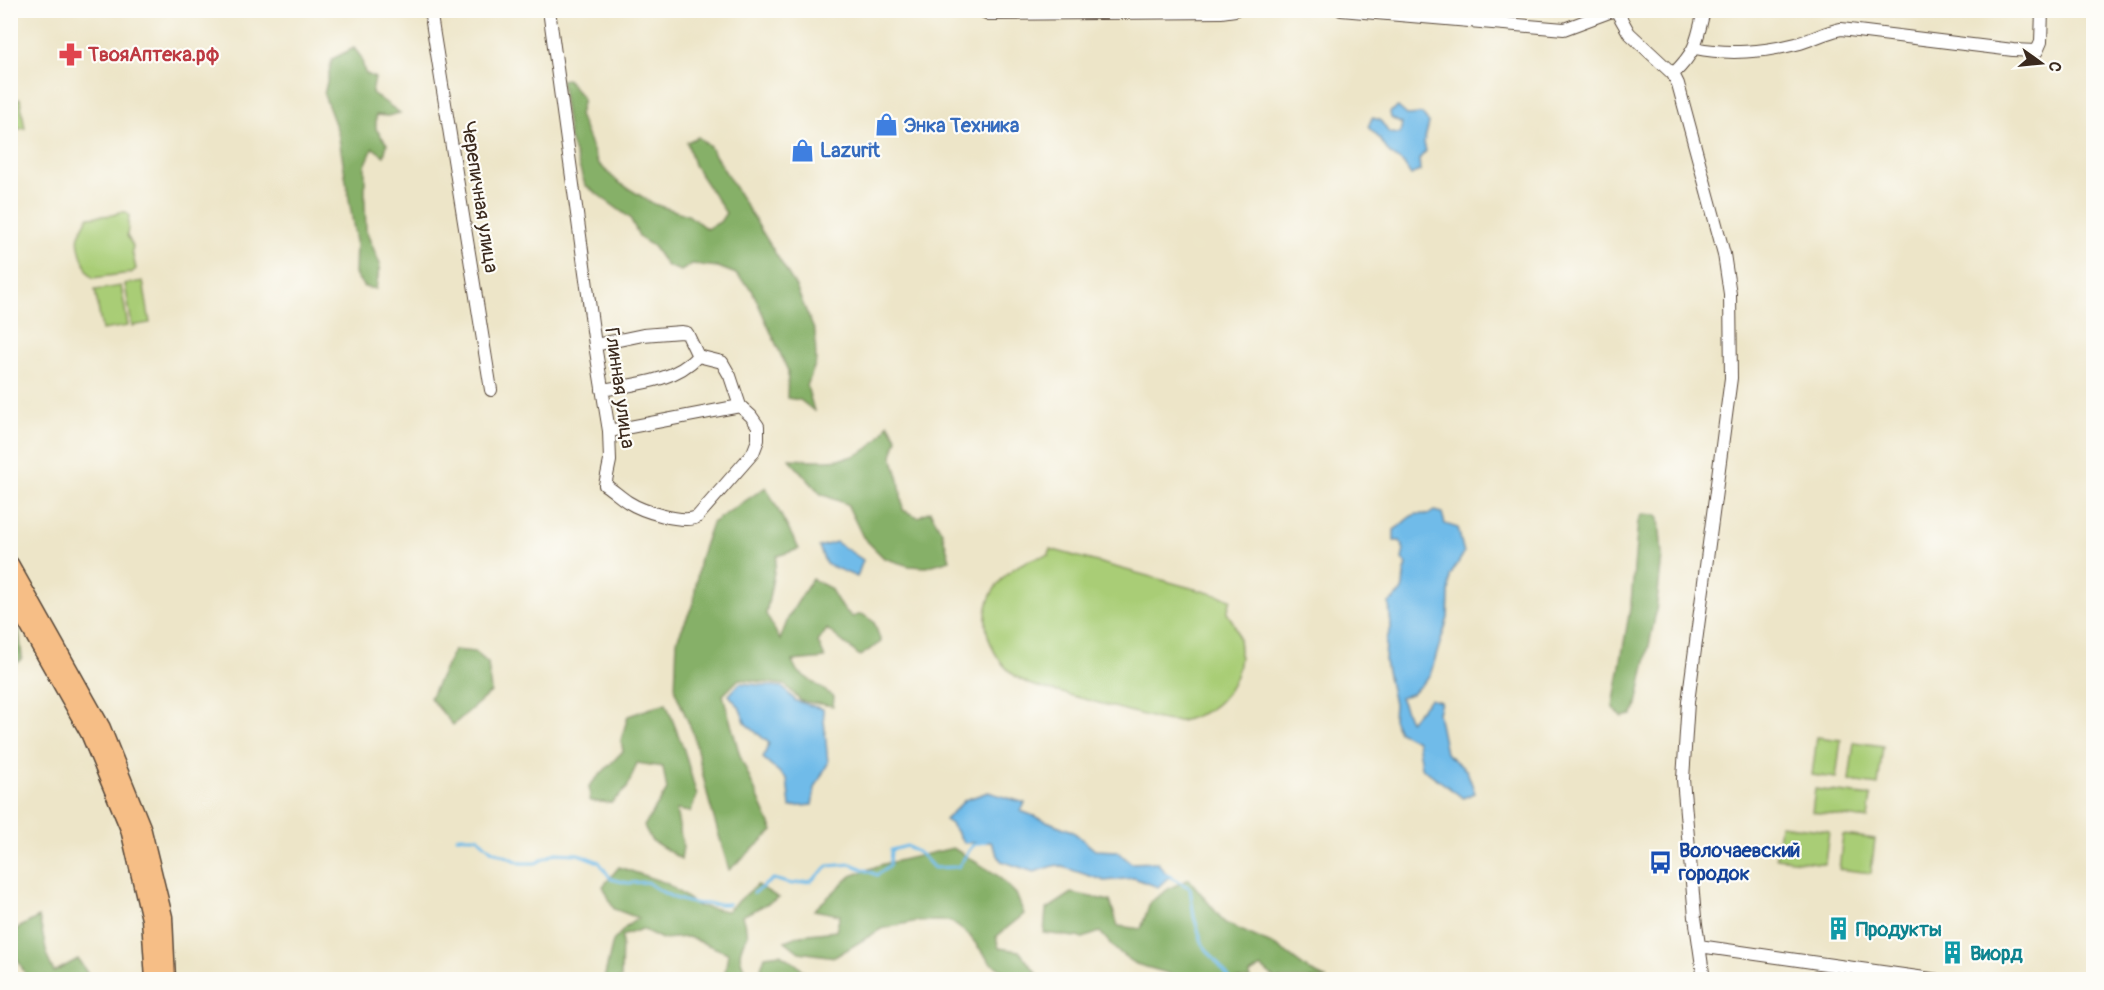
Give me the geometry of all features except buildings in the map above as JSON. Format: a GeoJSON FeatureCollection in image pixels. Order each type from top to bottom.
{"type":"FeatureCollection","features":[{"type":"Feature","properties":{"kind":"main road"},"geometry":{"type":"LineString","coordinates":[[10,564],[102,728],[142,827],[164,917],[167,980]]}},
{"type":"Feature","properties":{"kind":"main road"},"geometry":{"type":"LineString","coordinates":[[10,593],[89,733],[129,829],[150,919],[154,980]]}},
{"type":"Feature","properties":{"kind":"street","name":"Черепичная улица"},"geometry":{"type":"LineString","coordinates":[[430,10],[491,390]]}},
{"type":"Feature","properties":{"kind":"street","name":"Глинная улица"},"geometry":{"type":"LineString","coordinates":[[549,10],[609,431],[610,461],[605,485],[630,503],[652,512],[690,520],[697,517],[753,453],[758,440],[758,426],[740,406],[730,376],[722,362],[695,351]]}},
{"type":"Feature","properties":{"kind":"street"},"geometry":{"type":"LineString","coordinates":[[980,10],[988,14],[1235,10]]}},
{"type":"Feature","properties":{"kind":"street"},"geometry":{"type":"LineString","coordinates":[[1341,10],[1564,30],[1616,10],[1629,33],[1673,74],[1678,84],[1724,254],[1730,294],[1731,378],[1690,690],[1683,779],[1695,917],[1704,980]]}},
{"type":"Feature","properties":{"kind":"street"},"geometry":{"type":"LineString","coordinates":[[1673,74],[1695,48],[1704,10]]}},
{"type":"Feature","properties":{"kind":"street"},"geometry":{"type":"LineString","coordinates":[[1695,48],[1725,51],[1767,50],[1841,30],[2037,51],[2041,42],[2042,10]]}},
{"type":"Feature","properties":{"kind":"street"},"geometry":{"type":"LineString","coordinates":[[595,345],[643,335],[681,332],[687,333],[695,351],[690,364],[657,380],[602,390]]}},
{"type":"Feature","properties":{"kind":"street"},"geometry":{"type":"LineString","coordinates":[[609,431],[740,406]]}},
{"type":"Feature","properties":{"kind":"street"},"geometry":{"type":"LineString","coordinates":[[1700,946],[1939,980]]}},
{"type":"Feature","properties":{"kind":"green space"},"geometry":{"type":"Polygon","coordinates":[[[354,48],[361,57],[365,73],[375,78],[372,93],[400,113],[388,116],[376,115],[376,129],[387,144],[384,156],[373,148],[365,166],[366,231],[380,264],[376,289],[364,287],[355,274],[356,242],[338,132],[324,95],[332,59],[354,48]]]}},
{"type":"Feature","properties":{"kind":"green space"},"geometry":{"type":"Polygon","coordinates":[[[567,79],[583,99],[579,115],[598,163],[618,182],[654,204],[688,215],[707,229],[720,222],[726,213],[694,165],[687,142],[698,137],[710,147],[795,285],[815,332],[816,362],[807,386],[814,411],[800,400],[787,398],[788,371],[752,290],[736,274],[718,267],[692,264],[681,271],[667,266],[653,246],[640,238],[630,218],[585,185],[569,135],[561,80],[567,79]]]}},
{"type":"Feature","properties":{"kind":"green space"},"geometry":{"type":"Polygon","coordinates":[[[20,99],[25,128],[11,130],[11,101],[20,99]]]}},
{"type":"Feature","properties":{"kind":"green space"},"geometry":{"type":"Polygon","coordinates":[[[126,212],[129,216],[127,236],[133,246],[136,269],[131,273],[93,278],[80,252],[78,240],[80,234],[88,217],[113,215],[126,212]]]}},
{"type":"Feature","properties":{"kind":"green space"},"geometry":{"type":"Polygon","coordinates":[[[143,281],[150,323],[132,326],[125,284],[143,281]]]}},
{"type":"Feature","properties":{"kind":"green space"},"geometry":{"type":"Polygon","coordinates":[[[121,286],[128,326],[102,330],[95,290],[121,286]]]}},
{"type":"Feature","properties":{"kind":"green space"},"geometry":{"type":"Polygon","coordinates":[[[888,423],[897,438],[892,456],[899,480],[903,510],[918,517],[930,511],[942,532],[950,560],[926,567],[909,566],[884,558],[863,537],[847,504],[821,494],[789,459],[833,460],[859,454],[870,447],[888,423]]]}},
{"type":"Feature","properties":{"kind":"green space"},"geometry":{"type":"Polygon","coordinates":[[[766,487],[799,549],[777,556],[766,614],[780,640],[789,616],[812,579],[830,588],[840,605],[852,617],[862,614],[874,622],[881,642],[860,656],[827,629],[818,642],[825,658],[792,661],[797,671],[834,697],[833,706],[801,701],[785,685],[739,679],[723,695],[740,756],[773,831],[729,870],[709,801],[693,733],[675,691],[677,640],[693,604],[700,558],[712,523],[766,487]]]}},
{"type":"Feature","properties":{"kind":"green space"},"geometry":{"type":"Polygon","coordinates":[[[1642,514],[1655,515],[1659,518],[1662,556],[1656,612],[1636,709],[1632,715],[1622,717],[1613,708],[1631,603],[1638,521],[1642,514]]]}},
{"type":"Feature","properties":{"kind":"green space"},"geometry":{"type":"Polygon","coordinates":[[[1050,549],[1231,599],[1227,613],[1238,634],[1240,657],[1234,679],[1222,699],[1209,710],[1181,721],[1158,719],[1034,686],[1007,669],[992,647],[988,634],[987,608],[991,595],[1008,573],[1022,563],[1049,555],[1050,549]]]}},
{"type":"Feature","properties":{"kind":"green space"},"geometry":{"type":"Polygon","coordinates":[[[10,621],[19,631],[22,658],[16,664],[11,664],[10,621]]]}},
{"type":"Feature","properties":{"kind":"green space"},"geometry":{"type":"Polygon","coordinates":[[[454,650],[475,652],[488,663],[491,692],[453,725],[430,698],[454,650]]]}},
{"type":"Feature","properties":{"kind":"green space"},"geometry":{"type":"Polygon","coordinates":[[[666,703],[684,750],[697,796],[690,812],[676,810],[683,847],[681,859],[651,840],[644,826],[667,790],[663,767],[637,763],[627,788],[611,803],[590,801],[589,786],[623,751],[621,740],[628,716],[666,703]]]}},
{"type":"Feature","properties":{"kind":"green space"},"geometry":{"type":"Polygon","coordinates":[[[1817,737],[1841,740],[1836,778],[1812,775],[1817,737]]]}},
{"type":"Feature","properties":{"kind":"green space"},"geometry":{"type":"Polygon","coordinates":[[[1854,742],[1883,746],[1878,785],[1849,781],[1854,742]]]}},
{"type":"Feature","properties":{"kind":"green space"},"geometry":{"type":"Polygon","coordinates":[[[1815,789],[1871,796],[1868,819],[1812,812],[1815,789]]]}},
{"type":"Feature","properties":{"kind":"green space"},"geometry":{"type":"Polygon","coordinates":[[[1780,825],[1829,831],[1825,864],[1776,858],[1780,825]]]}},
{"type":"Feature","properties":{"kind":"green space"},"geometry":{"type":"Polygon","coordinates":[[[1843,835],[1875,839],[1871,873],[1839,869],[1843,835]]]}},
{"type":"Feature","properties":{"kind":"green space"},"geometry":{"type":"Polygon","coordinates":[[[953,848],[997,875],[1016,894],[1024,914],[996,937],[999,948],[1019,951],[1038,975],[1013,978],[990,962],[969,935],[950,921],[917,921],[881,929],[835,957],[799,952],[785,941],[800,935],[836,931],[840,915],[814,910],[851,876],[880,865],[953,848]]]}},
{"type":"Feature","properties":{"kind":"green space"},"geometry":{"type":"Polygon","coordinates":[[[619,867],[666,883],[698,906],[727,911],[757,885],[779,898],[742,916],[748,935],[741,947],[740,957],[750,979],[724,979],[728,953],[688,937],[662,939],[642,929],[622,936],[621,979],[604,979],[613,941],[638,918],[614,909],[603,886],[619,867]]]}},
{"type":"Feature","properties":{"kind":"green space"},"geometry":{"type":"Polygon","coordinates":[[[1189,879],[1225,923],[1278,947],[1310,971],[1327,979],[1275,979],[1261,967],[1250,974],[1250,979],[1188,979],[1136,964],[1117,951],[1100,932],[1083,938],[1044,933],[1046,910],[1072,893],[1110,901],[1118,926],[1141,929],[1150,902],[1170,888],[1189,879]]]}},
{"type":"Feature","properties":{"kind":"green space"},"geometry":{"type":"Polygon","coordinates":[[[39,917],[48,959],[54,972],[78,959],[91,979],[28,979],[11,947],[11,932],[39,917]]]}},
{"type":"Feature","properties":{"kind":"green space"},"geometry":{"type":"Polygon","coordinates":[[[780,954],[796,964],[811,979],[769,979],[761,968],[765,956],[780,954]]]}},
{"type":"Feature","properties":{"kind":"water"},"geometry":{"type":"Polygon","coordinates":[[[1398,107],[1407,115],[1422,114],[1429,123],[1424,143],[1426,151],[1419,159],[1420,171],[1411,175],[1403,163],[1389,153],[1368,127],[1372,118],[1380,120],[1389,133],[1400,134],[1402,124],[1391,118],[1390,112],[1398,107]]]}},
{"type":"Feature","properties":{"kind":"water"},"geometry":{"type":"Polygon","coordinates":[[[1434,511],[1442,513],[1445,524],[1458,528],[1464,553],[1450,576],[1448,618],[1430,675],[1412,694],[1400,697],[1410,721],[1430,699],[1441,702],[1438,713],[1446,753],[1467,771],[1475,793],[1463,798],[1421,767],[1417,741],[1399,732],[1393,719],[1394,704],[1385,662],[1386,641],[1391,628],[1389,603],[1402,589],[1407,565],[1402,559],[1404,550],[1400,541],[1394,541],[1394,530],[1417,514],[1428,515],[1434,511]]]}},
{"type":"Feature","properties":{"kind":"water"},"geometry":{"type":"Polygon","coordinates":[[[836,542],[863,560],[857,577],[826,564],[819,547],[836,542]]]}},
{"type":"Feature","properties":{"kind":"water"},"geometry":{"type":"Polygon","coordinates":[[[740,683],[782,687],[796,701],[823,709],[828,763],[815,788],[812,805],[790,807],[787,779],[763,758],[769,743],[746,724],[739,707],[729,695],[740,683]]]}},
{"type":"Feature","properties":{"kind":"water"},"geometry":{"type":"Polygon","coordinates":[[[988,792],[1025,803],[1021,811],[1072,831],[1095,850],[1117,851],[1131,863],[1157,862],[1169,877],[1158,887],[1134,878],[1105,881],[1057,865],[1034,872],[1001,861],[991,842],[964,843],[951,824],[945,820],[965,800],[988,792]]]}},
{"type":"Feature","properties":{"kind":"waterway"},"geometry":{"type":"LineString","coordinates":[[457,837],[477,837],[491,850],[521,863],[536,863],[555,853],[578,854],[599,862],[611,879],[628,883],[647,882],[667,895],[686,902],[729,904]]}},
{"type":"Feature","properties":{"kind":"waterway"},"geometry":{"type":"LineString","coordinates":[[754,893],[773,879],[792,884],[811,881],[828,866],[851,864],[877,875],[890,865],[891,850],[907,846],[922,855],[934,868],[958,867],[973,845],[986,841]]}},
{"type":"Feature","properties":{"kind":"waterway"},"geometry":{"type":"LineString","coordinates":[[1167,875],[1190,888],[1194,917],[1203,945],[1231,980]]}},
{"type":"Feature","properties":{"kind":"place","name":"ТвояАптека.рф"},"geometry":{"type":"Point","coordinates":[70,54]}},
{"type":"Feature","properties":{"kind":"place","name":"Энка Техника"},"geometry":{"type":"Point","coordinates":[886,125]}},
{"type":"Feature","properties":{"kind":"place","name":"Lazurit"},"geometry":{"type":"Point","coordinates":[802,150]}},
{"type":"Feature","properties":{"kind":"place","name":"Волочаевский городок"},"geometry":{"type":"Point","coordinates":[1661,862]}},
{"type":"Feature","properties":{"kind":"place","name":"Продукты"},"geometry":{"type":"Point","coordinates":[1838,929]}},
{"type":"Feature","properties":{"kind":"place","name":"Виорд"},"geometry":{"type":"Point","coordinates":[1952,953]}}]}
